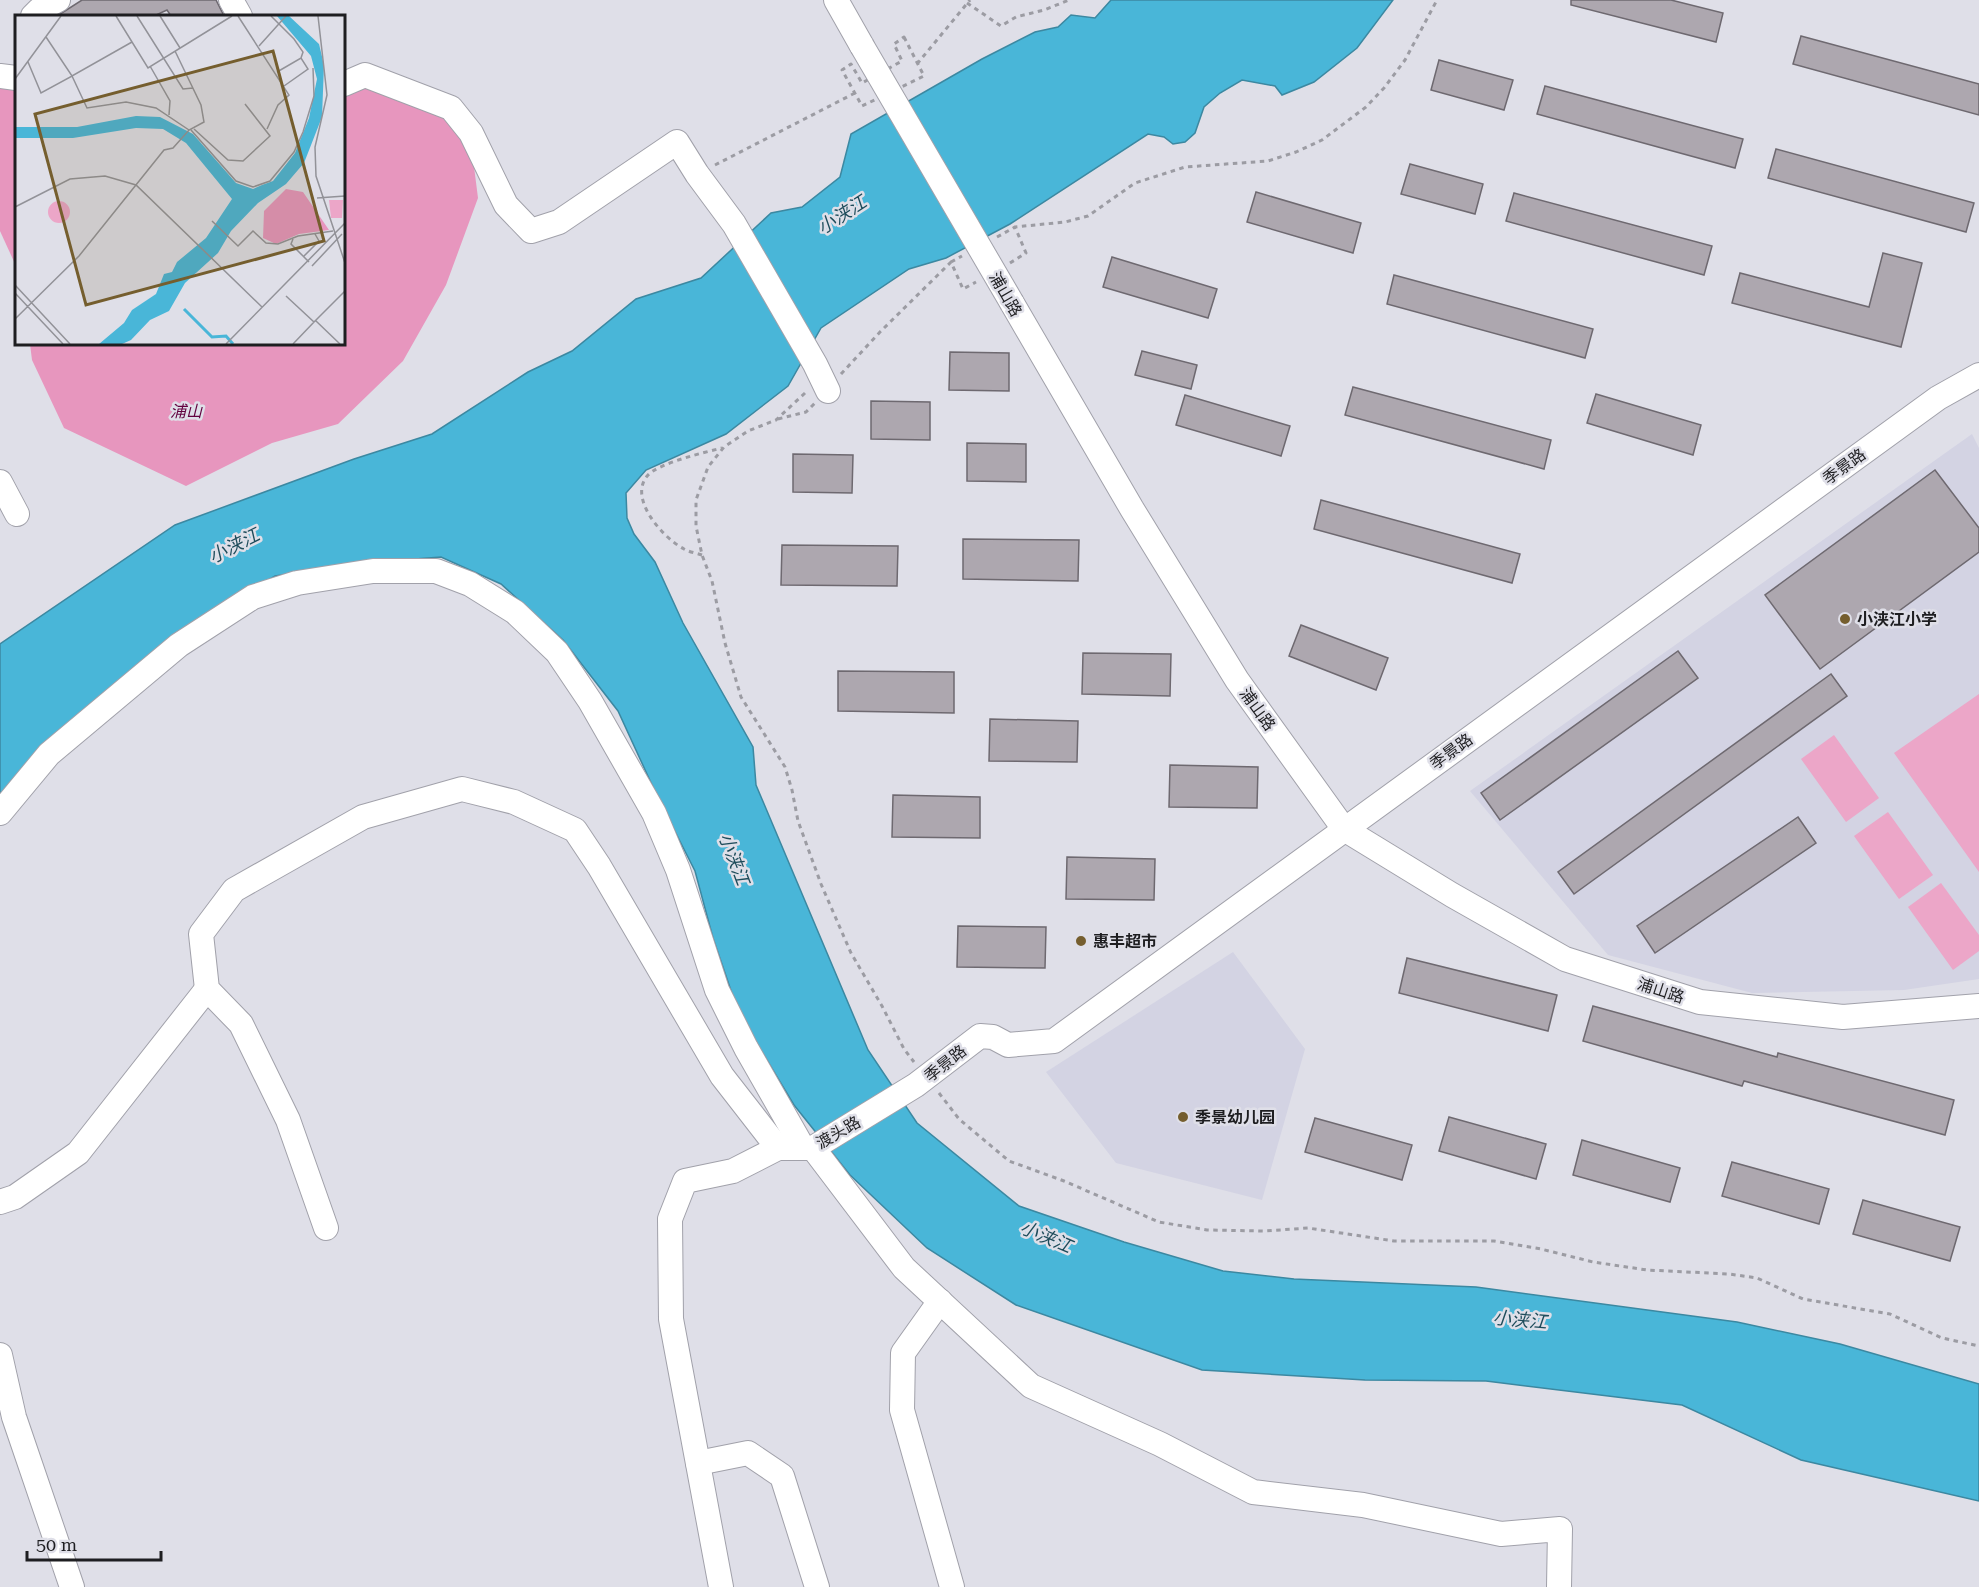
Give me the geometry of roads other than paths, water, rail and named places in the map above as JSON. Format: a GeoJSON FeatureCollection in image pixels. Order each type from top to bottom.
{"type":"FeatureCollection","features":[{"type":"Feature","properties":{"kind":"street"},"geometry":{"type":"LineString","coordinates":[[34,15],[58,0]]}},
{"type":"Feature","properties":{"kind":"street"},"geometry":{"type":"LineString","coordinates":[[231,0],[239,15]]}},
{"type":"Feature","properties":{"kind":"street","name":"浦山路"},"geometry":{"type":"LineString","coordinates":[[836,0],[1132,509],[1237,680],[1344,829],[1452,895],[1565,959],[1700,1002],[1843,1017],[1979,1006]]}},
{"type":"Feature","properties":{"kind":"street"},"geometry":{"type":"LineString","coordinates":[[345,84],[365,75],[451,108],[471,133],[506,205],[531,231],[559,222],[677,142],[697,174],[734,224],[822,377]]}},
{"type":"Feature","properties":{"kind":"street"},"geometry":{"type":"LineString","coordinates":[[0,76],[15,78]]}},
{"type":"Feature","properties":{"kind":"street","name":"季景路"},"geometry":{"type":"LineString","coordinates":[[921,1081],[980,1036],[993,1037],[1008,1045],[1054,1041],[1938,398],[1979,375]]}},
{"type":"Feature","properties":{"kind":"street"},"geometry":{"type":"LineString","coordinates":[[0,482],[17,514]]}},
{"type":"Feature","properties":{"kind":"street"},"geometry":{"type":"LineString","coordinates":[[0,813],[49,754],[179,645],[253,597],[297,583],[373,571],[436,571],[470,584],[514,612],[557,652],[590,701],[654,813],[678,870],[717,990],[746,1048],[808,1148],[904,1268],[1031,1386],[1160,1444],[1253,1492],[1364,1505],[1501,1534],[1560,1529],[1559,1587]]}},
{"type":"Feature","properties":{"kind":"street"},"geometry":{"type":"LineString","coordinates":[[326,1228],[288,1120],[241,1024],[207,989],[201,934],[234,890],[363,817],[462,789],[514,802],[575,830],[599,866],[722,1076],[778,1148]]}},
{"type":"Feature","properties":{"kind":"street"},"geometry":{"type":"LineString","coordinates":[[0,1202],[15,1197],[78,1153],[207,989]]}},
{"type":"Feature","properties":{"kind":"street","name":"渡头路"},"geometry":{"type":"LineString","coordinates":[[698,1463],[671,1319],[670,1219],[685,1181],[733,1171],[778,1148],[808,1148],[921,1081]]}},
{"type":"Feature","properties":{"kind":"street"},"geometry":{"type":"LineString","coordinates":[[940,1302],[903,1353],[902,1410],[952,1587]]}},
{"type":"Feature","properties":{"kind":"street"},"geometry":{"type":"LineString","coordinates":[[0,1355],[7,1419],[72,1587]]}},
{"type":"Feature","properties":{"kind":"street"},"geometry":{"type":"LineString","coordinates":[[721,1587],[698,1463],[748,1453],[782,1476],[817,1587]]}},
{"type":"Feature","properties":{"kind":"water","name":"小浃江"},"geometry":{"type":"Polygon","coordinates":[[[1111,0],[1393,0],[1357,48],[1314,82],[1282,95],[1275,86],[1242,80],[1220,93],[1204,107],[1195,133],[1185,142],[1173,144],[1164,137],[1148,134],[1010,224],[946,258],[909,269],[821,328],[788,386],[726,434],[646,470],[626,493],[627,518],[634,534],[655,562],[683,623],[753,747],[756,785],[868,1050],[917,1123],[1019,1206],[1124,1242],[1223,1271],[1294,1279],[1476,1287],[1737,1322],[1840,1344],[1979,1384],[1979,1501],[1801,1460],[1682,1405],[1486,1381],[1365,1380],[1202,1370],[1016,1305],[927,1248],[850,1175],[794,1105],[739,1014],[713,938],[695,871],[618,711],[563,640],[501,584],[441,557],[362,563],[275,576],[170,642],[0,802],[0,644],[175,525],[354,459],[432,434],[528,372],[572,351],[636,299],[701,278],[771,213],[802,207],[840,177],[851,134],[982,59],[1035,32],[1058,27],[1071,15],[1095,18],[1111,0]]]}},
{"type":"Feature","properties":{"kind":"place","name":"小浃江小学"},"geometry":{"type":"Point","coordinates":[1845,619]}},
{"type":"Feature","properties":{"kind":"place","name":"惠丰超市"},"geometry":{"type":"Point","coordinates":[1081,941]}},
{"type":"Feature","properties":{"kind":"place","name":"季景幼儿园"},"geometry":{"type":"Point","coordinates":[1183,1117]}},
{"type":"Feature","properties":{"kind":"park label","name":"浦山"},"geometry":{"type":"Point","coordinates":[186,411]}}]}
